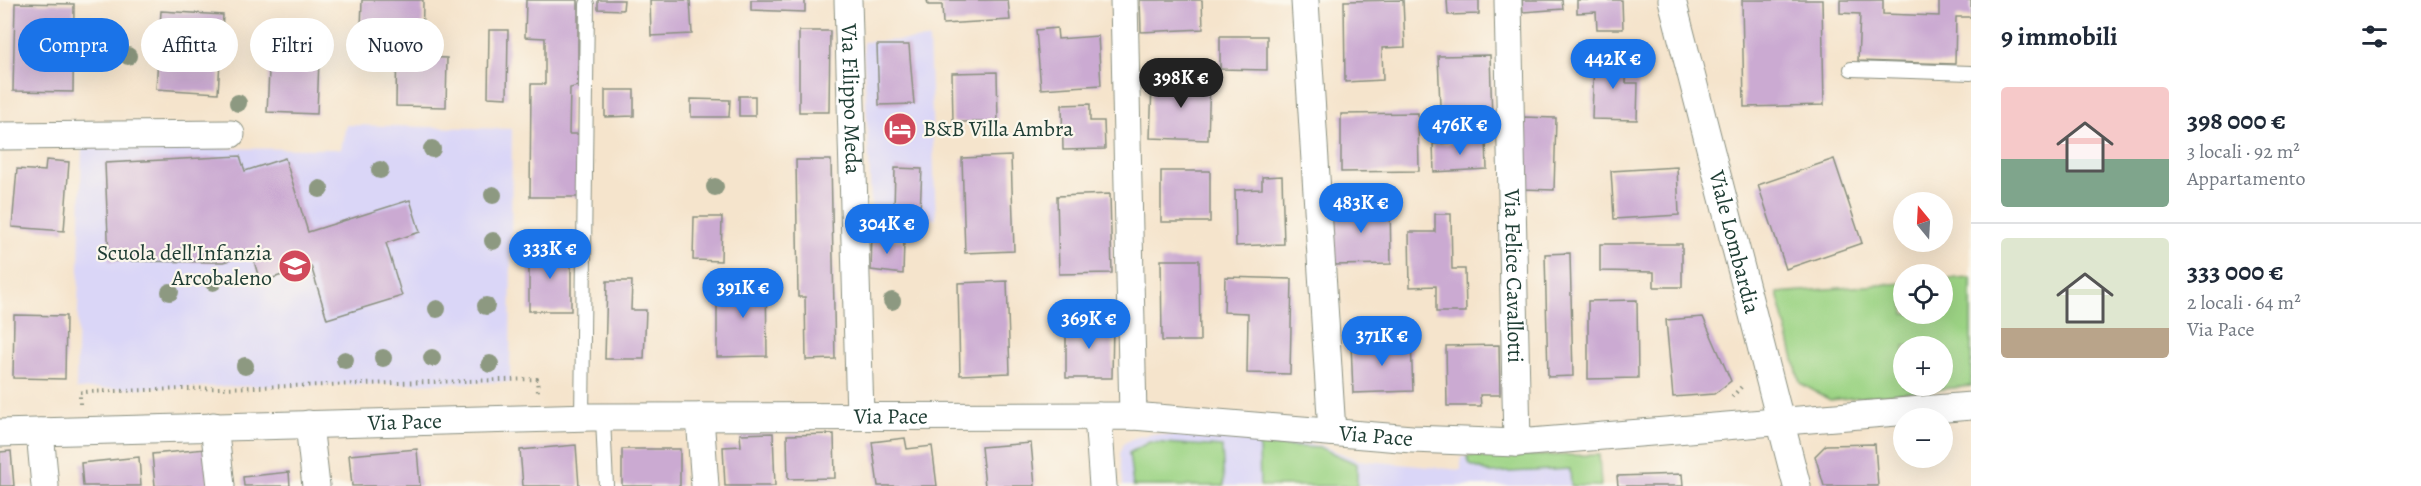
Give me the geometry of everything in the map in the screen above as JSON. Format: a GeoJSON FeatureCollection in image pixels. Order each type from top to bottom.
{"type":"FeatureCollection","features":[{"type":"Feature","properties":{"kind":"street","name":"Via Filippo Meda"},"geometry":{"type":"LineString","coordinates":[[848,0],[860,415]]}},
{"type":"Feature","properties":{"kind":"street"},"geometry":{"type":"LineString","coordinates":[[1124,0],[1133,416]]}},
{"type":"Feature","properties":{"kind":"street","name":"Via Felice Cavallotti"},"geometry":{"type":"LineString","coordinates":[[1509,0],[1517,443]]}},
{"type":"Feature","properties":{"kind":"street","name":"Viale Lombardia"},"geometry":{"type":"LineString","coordinates":[[1672,0],[1797,486]]}},
{"type":"Feature","properties":{"kind":"street"},"geometry":{"type":"LineString","coordinates":[[1305,1],[1332,432]]}},
{"type":"Feature","properties":{"kind":"street"},"geometry":{"type":"LineString","coordinates":[[0,136],[231,134]]}},
{"type":"Feature","properties":{"kind":"street","name":"Via Pace"},"geometry":{"type":"LineString","coordinates":[[0,433],[593,418],[860,415],[1133,416],[1412,439],[1517,443],[1971,406]]}},
{"type":"Feature","properties":{"kind":"street"},"geometry":{"type":"LineString","coordinates":[[1098,416],[1103,486]]}},
{"type":"Feature","properties":{"kind":"street"},"geometry":{"type":"LineString","coordinates":[[700,417],[705,486]]}},
{"type":"Feature","properties":{"kind":"street"},"geometry":{"type":"LineString","coordinates":[[309,424],[316,486]]}},
{"type":"Feature","properties":{"kind":"street"},"geometry":{"type":"LineString","coordinates":[[214,426],[221,486]]}},
{"type":"Feature","properties":{"kind":"street"},"geometry":{"type":"LineString","coordinates":[[40,432],[45,486]]}},
{"type":"Feature","properties":{"kind":"lane"},"geometry":{"type":"LineString","coordinates":[[587,4],[593,418],[606,486]]}},
{"type":"Feature","properties":{"kind":"lane"},"geometry":{"type":"LineString","coordinates":[[1851,69],[1971,73]]}},
{"type":"Feature","properties":{"kind":"path"},"geometry":{"type":"LineString","coordinates":[[1730,401],[1748,379]]}},
{"type":"Feature","properties":{"kind":"shaded area","name":"B&B Villa Ambra"},"geometry":{"type":"Polygon","coordinates":[[[929,39],[936,219],[872,217],[863,42],[929,39]]]}},
{"type":"Feature","properties":{"kind":"shaded area","name":"Scuola dell'Infanzia Arcobaleno"},"geometry":{"type":"Polygon","coordinates":[[[346,125],[512,129],[510,382],[76,389],[82,148],[341,149],[346,125]]]}},
{"type":"Feature","properties":{"kind":"shaded area"},"geometry":{"type":"Polygon","coordinates":[[[1150,434],[1320,445],[1358,460],[1461,470],[1461,457],[1599,455],[1601,486],[1123,486],[1120,455],[1123,444],[1134,438],[1150,434]]]}},
{"type":"Feature","properties":{"kind":"green space"},"geometry":{"type":"Polygon","coordinates":[[[1971,277],[1971,386],[1953,388],[1953,336],[1893,336],[1893,394],[1830,400],[1800,383],[1777,293],[1893,284],[1893,324],[1953,324],[1953,278],[1971,277]]]}},
{"type":"Feature","properties":{"kind":"green space"},"geometry":{"type":"Polygon","coordinates":[[[1149,442],[1222,447],[1224,486],[1133,486],[1129,453],[1149,442]]]}},
{"type":"Feature","properties":{"kind":"green space"},"geometry":{"type":"Polygon","coordinates":[[[1259,445],[1321,448],[1357,464],[1357,486],[1260,486],[1259,445]]]}},
{"type":"Feature","properties":{"kind":"green space"},"geometry":{"type":"Polygon","coordinates":[[[1599,455],[1601,486],[1571,486],[1570,469],[1491,473],[1470,465],[1467,456],[1599,455]]]}},
{"type":"Feature","properties":{"kind":"building"},"geometry":{"type":"Polygon","coordinates":[[[362,0],[423,0],[423,18],[361,18],[362,0]]]}},
{"type":"Feature","properties":{"kind":"building"},"geometry":{"type":"Polygon","coordinates":[[[526,0],[578,0],[578,86],[570,88],[569,134],[581,134],[580,197],[530,197],[531,84],[545,84],[545,38],[525,37],[526,0]]]}},
{"type":"Feature","properties":{"kind":"building"},"geometry":{"type":"Polygon","coordinates":[[[598,0],[624,0],[623,10],[598,9],[598,0]]]}},
{"type":"Feature","properties":{"kind":"building"},"geometry":{"type":"Polygon","coordinates":[[[650,0],[690,0],[692,34],[651,36],[650,0]]]}},
{"type":"Feature","properties":{"kind":"building"},"geometry":{"type":"Polygon","coordinates":[[[751,0],[805,0],[805,12],[751,10],[751,0]]]}},
{"type":"Feature","properties":{"kind":"building"},"geometry":{"type":"Polygon","coordinates":[[[927,0],[1008,0],[1010,20],[943,24],[942,5],[928,5],[927,0]]]}},
{"type":"Feature","properties":{"kind":"building"},"geometry":{"type":"Polygon","coordinates":[[[1140,0],[1202,0],[1203,29],[1141,32],[1140,0]]]}},
{"type":"Feature","properties":{"kind":"building"},"geometry":{"type":"Polygon","coordinates":[[[1403,0],[1405,47],[1382,48],[1383,80],[1345,82],[1344,1],[1403,0]]]}},
{"type":"Feature","properties":{"kind":"building"},"geometry":{"type":"Polygon","coordinates":[[[1447,0],[1479,0],[1479,14],[1448,15],[1447,0]]]}},
{"type":"Feature","properties":{"kind":"building"},"geometry":{"type":"Polygon","coordinates":[[[1522,0],[1562,0],[1563,9],[1523,12],[1522,0]]]}},
{"type":"Feature","properties":{"kind":"building"},"geometry":{"type":"Polygon","coordinates":[[[1577,0],[1622,0],[1623,29],[1597,29],[1596,12],[1577,13],[1577,0]]]}},
{"type":"Feature","properties":{"kind":"building"},"geometry":{"type":"Polygon","coordinates":[[[1742,0],[1822,0],[1824,105],[1744,107],[1742,0]]]}},
{"type":"Feature","properties":{"kind":"building"},"geometry":{"type":"Polygon","coordinates":[[[1840,0],[1883,0],[1883,14],[1939,16],[1939,0],[1971,0],[1971,17],[1956,17],[1955,64],[1858,61],[1860,14],[1840,13],[1840,0]]]}},
{"type":"Feature","properties":{"kind":"building"},"geometry":{"type":"Polygon","coordinates":[[[15,3],[74,4],[74,18],[18,18],[18,72],[73,72],[73,92],[13,91],[15,3]]]}},
{"type":"Feature","properties":{"kind":"building"},"geometry":{"type":"Polygon","coordinates":[[[161,11],[223,15],[223,18],[161,18],[161,11]]]}},
{"type":"Feature","properties":{"kind":"building"},"geometry":{"type":"Polygon","coordinates":[[[1057,28],[1058,39],[1098,36],[1101,85],[1041,89],[1036,30],[1057,28]]]}},
{"type":"Feature","properties":{"kind":"building"},"geometry":{"type":"Polygon","coordinates":[[[489,30],[508,30],[507,98],[488,97],[489,30]]]}},
{"type":"Feature","properties":{"kind":"building"},"geometry":{"type":"Polygon","coordinates":[[[799,31],[830,31],[829,112],[799,112],[799,31]]]}},
{"type":"Feature","properties":{"kind":"building"},"geometry":{"type":"Polygon","coordinates":[[[1220,36],[1267,36],[1267,70],[1220,69],[1220,36]]]}},
{"type":"Feature","properties":{"kind":"building"},"geometry":{"type":"Polygon","coordinates":[[[877,45],[909,45],[914,104],[879,105],[877,45]]]}},
{"type":"Feature","properties":{"kind":"building"},"geometry":{"type":"Polygon","coordinates":[[[1490,55],[1492,119],[1462,120],[1462,130],[1441,131],[1438,56],[1490,55]]]}},
{"type":"Feature","properties":{"kind":"building"},"geometry":{"type":"Polygon","coordinates":[[[1594,55],[1627,56],[1626,83],[1638,83],[1637,120],[1592,119],[1594,55]]]}},
{"type":"Feature","properties":{"kind":"building"},"geometry":{"type":"Polygon","coordinates":[[[444,58],[447,58],[446,107],[396,106],[396,72],[444,72],[444,58]]]}},
{"type":"Feature","properties":{"kind":"building"},"geometry":{"type":"Polygon","coordinates":[[[157,72],[219,72],[218,93],[156,89],[157,72]]]}},
{"type":"Feature","properties":{"kind":"building"},"geometry":{"type":"Polygon","coordinates":[[[269,72],[319,72],[317,114],[267,112],[269,72]]]}},
{"type":"Feature","properties":{"kind":"building"},"geometry":{"type":"Polygon","coordinates":[[[997,72],[998,122],[953,122],[952,73],[997,72]]]}},
{"type":"Feature","properties":{"kind":"building"},"geometry":{"type":"Polygon","coordinates":[[[1166,76],[1210,77],[1208,140],[1150,138],[1152,86],[1166,86],[1166,76]]]}},
{"type":"Feature","properties":{"kind":"building"},"geometry":{"type":"Polygon","coordinates":[[[605,90],[634,90],[634,116],[605,117],[605,90]]]}},
{"type":"Feature","properties":{"kind":"building"},"geometry":{"type":"Polygon","coordinates":[[[739,96],[755,96],[755,116],[739,116],[739,96]]]}},
{"type":"Feature","properties":{"kind":"building"},"geometry":{"type":"Polygon","coordinates":[[[691,99],[730,100],[729,117],[691,117],[691,99]]]}},
{"type":"Feature","properties":{"kind":"building"},"geometry":{"type":"Polygon","coordinates":[[[1090,104],[1090,121],[1104,121],[1105,149],[1063,150],[1062,105],[1090,104]]]}},
{"type":"Feature","properties":{"kind":"building"},"geometry":{"type":"Polygon","coordinates":[[[1418,113],[1419,171],[1341,172],[1341,114],[1418,113]]]}},
{"type":"Feature","properties":{"kind":"building"},"geometry":{"type":"Polygon","coordinates":[[[1523,117],[1556,118],[1554,190],[1521,189],[1523,117]]]}},
{"type":"Feature","properties":{"kind":"building"},"geometry":{"type":"Polygon","coordinates":[[[1486,141],[1487,169],[1434,172],[1433,144],[1486,141]]]}},
{"type":"Feature","properties":{"kind":"building"},"geometry":{"type":"Polygon","coordinates":[[[240,156],[245,171],[285,158],[308,232],[410,200],[420,232],[386,243],[402,296],[327,319],[311,266],[260,282],[252,254],[223,262],[109,261],[105,163],[240,156]]]}},
{"type":"Feature","properties":{"kind":"building"},"geometry":{"type":"Polygon","coordinates":[[[1011,156],[1014,251],[965,253],[962,158],[1011,156]]]}},
{"type":"Feature","properties":{"kind":"building"},"geometry":{"type":"Polygon","coordinates":[[[1834,159],[1862,243],[1786,269],[1758,185],[1834,159]]]}},
{"type":"Feature","properties":{"kind":"building"},"geometry":{"type":"Polygon","coordinates":[[[46,160],[69,162],[64,231],[12,227],[17,169],[45,171],[46,160]]]}},
{"type":"Feature","properties":{"kind":"building"},"geometry":{"type":"Polygon","coordinates":[[[796,160],[831,160],[835,359],[806,360],[805,297],[798,297],[796,160]]]}},
{"type":"Feature","properties":{"kind":"building"},"geometry":{"type":"Polygon","coordinates":[[[1677,167],[1679,215],[1614,219],[1611,171],[1677,167]]]}},
{"type":"Feature","properties":{"kind":"building"},"geometry":{"type":"Polygon","coordinates":[[[895,168],[922,169],[920,212],[894,211],[895,168]]]}},
{"type":"Feature","properties":{"kind":"building"},"geometry":{"type":"Polygon","coordinates":[[[1161,171],[1210,171],[1210,222],[1161,222],[1161,171]]]}},
{"type":"Feature","properties":{"kind":"building"},"geometry":{"type":"Polygon","coordinates":[[[1282,176],[1284,244],[1236,246],[1235,190],[1262,189],[1262,177],[1282,176]]]}},
{"type":"Feature","properties":{"kind":"building"},"geometry":{"type":"Polygon","coordinates":[[[1110,194],[1112,273],[1059,274],[1057,196],[1110,194]]]}},
{"type":"Feature","properties":{"kind":"building"},"geometry":{"type":"Polygon","coordinates":[[[1390,202],[1391,264],[1332,265],[1331,204],[1390,202]]]}},
{"type":"Feature","properties":{"kind":"building"},"geometry":{"type":"Polygon","coordinates":[[[1435,214],[1451,214],[1452,269],[1465,269],[1466,312],[1436,312],[1436,286],[1410,287],[1409,232],[1435,232],[1435,214]]]}},
{"type":"Feature","properties":{"kind":"building"},"geometry":{"type":"Polygon","coordinates":[[[694,217],[722,217],[721,261],[693,260],[694,217]]]}},
{"type":"Feature","properties":{"kind":"building"},"geometry":{"type":"Polygon","coordinates":[[[872,236],[904,241],[903,274],[871,270],[872,236]]]}},
{"type":"Feature","properties":{"kind":"building"},"geometry":{"type":"Polygon","coordinates":[[[1600,244],[1682,244],[1682,287],[1654,287],[1654,272],[1600,271],[1600,244]]]}},
{"type":"Feature","properties":{"kind":"building"},"geometry":{"type":"Polygon","coordinates":[[[571,248],[571,311],[529,311],[529,249],[571,248]]]}},
{"type":"Feature","properties":{"kind":"building"},"geometry":{"type":"Polygon","coordinates":[[[1570,253],[1573,376],[1548,377],[1545,254],[1570,253]]]}},
{"type":"Feature","properties":{"kind":"building"},"geometry":{"type":"Polygon","coordinates":[[[1161,260],[1199,260],[1200,341],[1162,341],[1161,260]]]}},
{"type":"Feature","properties":{"kind":"building"},"geometry":{"type":"Polygon","coordinates":[[[745,274],[766,274],[767,356],[717,357],[717,287],[745,286],[745,274]]]}},
{"type":"Feature","properties":{"kind":"building"},"geometry":{"type":"Polygon","coordinates":[[[1225,277],[1292,279],[1290,374],[1247,373],[1248,313],[1224,312],[1225,277]]]}},
{"type":"Feature","properties":{"kind":"building"},"geometry":{"type":"Polygon","coordinates":[[[607,281],[632,281],[631,310],[646,310],[644,359],[605,359],[607,281]]]}},
{"type":"Feature","properties":{"kind":"building"},"geometry":{"type":"Polygon","coordinates":[[[1007,281],[1010,373],[960,375],[958,283],[1007,281]]]}},
{"type":"Feature","properties":{"kind":"building"},"geometry":{"type":"Polygon","coordinates":[[[1637,300],[1638,378],[1588,379],[1588,301],[1637,300]]]}},
{"type":"Feature","properties":{"kind":"building"},"geometry":{"type":"Polygon","coordinates":[[[14,315],[66,316],[65,379],[13,378],[14,315]]]}},
{"type":"Feature","properties":{"kind":"building"},"geometry":{"type":"Polygon","coordinates":[[[1703,317],[1731,381],[1714,394],[1673,397],[1666,320],[1703,317]]]}},
{"type":"Feature","properties":{"kind":"building"},"geometry":{"type":"Polygon","coordinates":[[[1066,323],[1113,323],[1112,378],[1066,378],[1066,323]]]}},
{"type":"Feature","properties":{"kind":"building"},"geometry":{"type":"Polygon","coordinates":[[[1411,342],[1413,391],[1353,393],[1351,343],[1411,342]]]}},
{"type":"Feature","properties":{"kind":"building"},"geometry":{"type":"Polygon","coordinates":[[[1499,345],[1500,395],[1480,395],[1481,406],[1447,406],[1446,346],[1499,345]]]}},
{"type":"Feature","properties":{"kind":"building"},"geometry":{"type":"Polygon","coordinates":[[[773,433],[775,486],[725,486],[723,447],[741,446],[740,434],[773,433]]]}},
{"type":"Feature","properties":{"kind":"building"},"geometry":{"type":"Polygon","coordinates":[[[834,434],[835,478],[788,479],[787,435],[834,434]]]}},
{"type":"Feature","properties":{"kind":"building"},"geometry":{"type":"Polygon","coordinates":[[[905,438],[907,449],[932,446],[937,486],[878,486],[872,442],[905,438]]]}},
{"type":"Feature","properties":{"kind":"building"},"geometry":{"type":"Polygon","coordinates":[[[1031,443],[1035,486],[985,486],[981,447],[1031,443]]]}},
{"type":"Feature","properties":{"kind":"building"},"geometry":{"type":"Polygon","coordinates":[[[1875,444],[1878,486],[1824,486],[1815,456],[1826,445],[1875,444]]]}},
{"type":"Feature","properties":{"kind":"building"},"geometry":{"type":"Polygon","coordinates":[[[576,445],[579,486],[523,486],[520,450],[576,445]]]}},
{"type":"Feature","properties":{"kind":"building"},"geometry":{"type":"Polygon","coordinates":[[[206,449],[209,486],[155,486],[152,454],[206,449]]]}},
{"type":"Feature","properties":{"kind":"building"},"geometry":{"type":"Polygon","coordinates":[[[417,449],[420,486],[352,486],[349,455],[417,449]]]}},
{"type":"Feature","properties":{"kind":"building"},"geometry":{"type":"Polygon","coordinates":[[[622,449],[680,449],[680,486],[622,486],[622,449]]]}},
{"type":"Feature","properties":{"kind":"building"},"geometry":{"type":"Polygon","coordinates":[[[11,451],[14,486],[0,486],[0,452],[11,451]]]}},
{"type":"Feature","properties":{"kind":"building"},"geometry":{"type":"Polygon","coordinates":[[[139,457],[141,486],[83,486],[81,463],[139,457]]]}},
{"type":"Feature","properties":{"kind":"building"},"geometry":{"type":"Polygon","coordinates":[[[289,472],[290,486],[244,486],[243,477],[289,472]]]}},
{"type":"Feature","properties":{"kind":"building"},"geometry":{"type":"Polygon","coordinates":[[[1682,474],[1683,486],[1618,486],[1617,476],[1682,474]]]}},
{"type":"Feature","properties":{"kind":"place","name":"B&B Villa Ambra"},"geometry":{"type":"Point","coordinates":[900,129]}},
{"type":"Feature","properties":{"kind":"place","name":"Scuola dell'Infanzia Arcobaleno"},"geometry":{"type":"Point","coordinates":[295,266]}}]}
